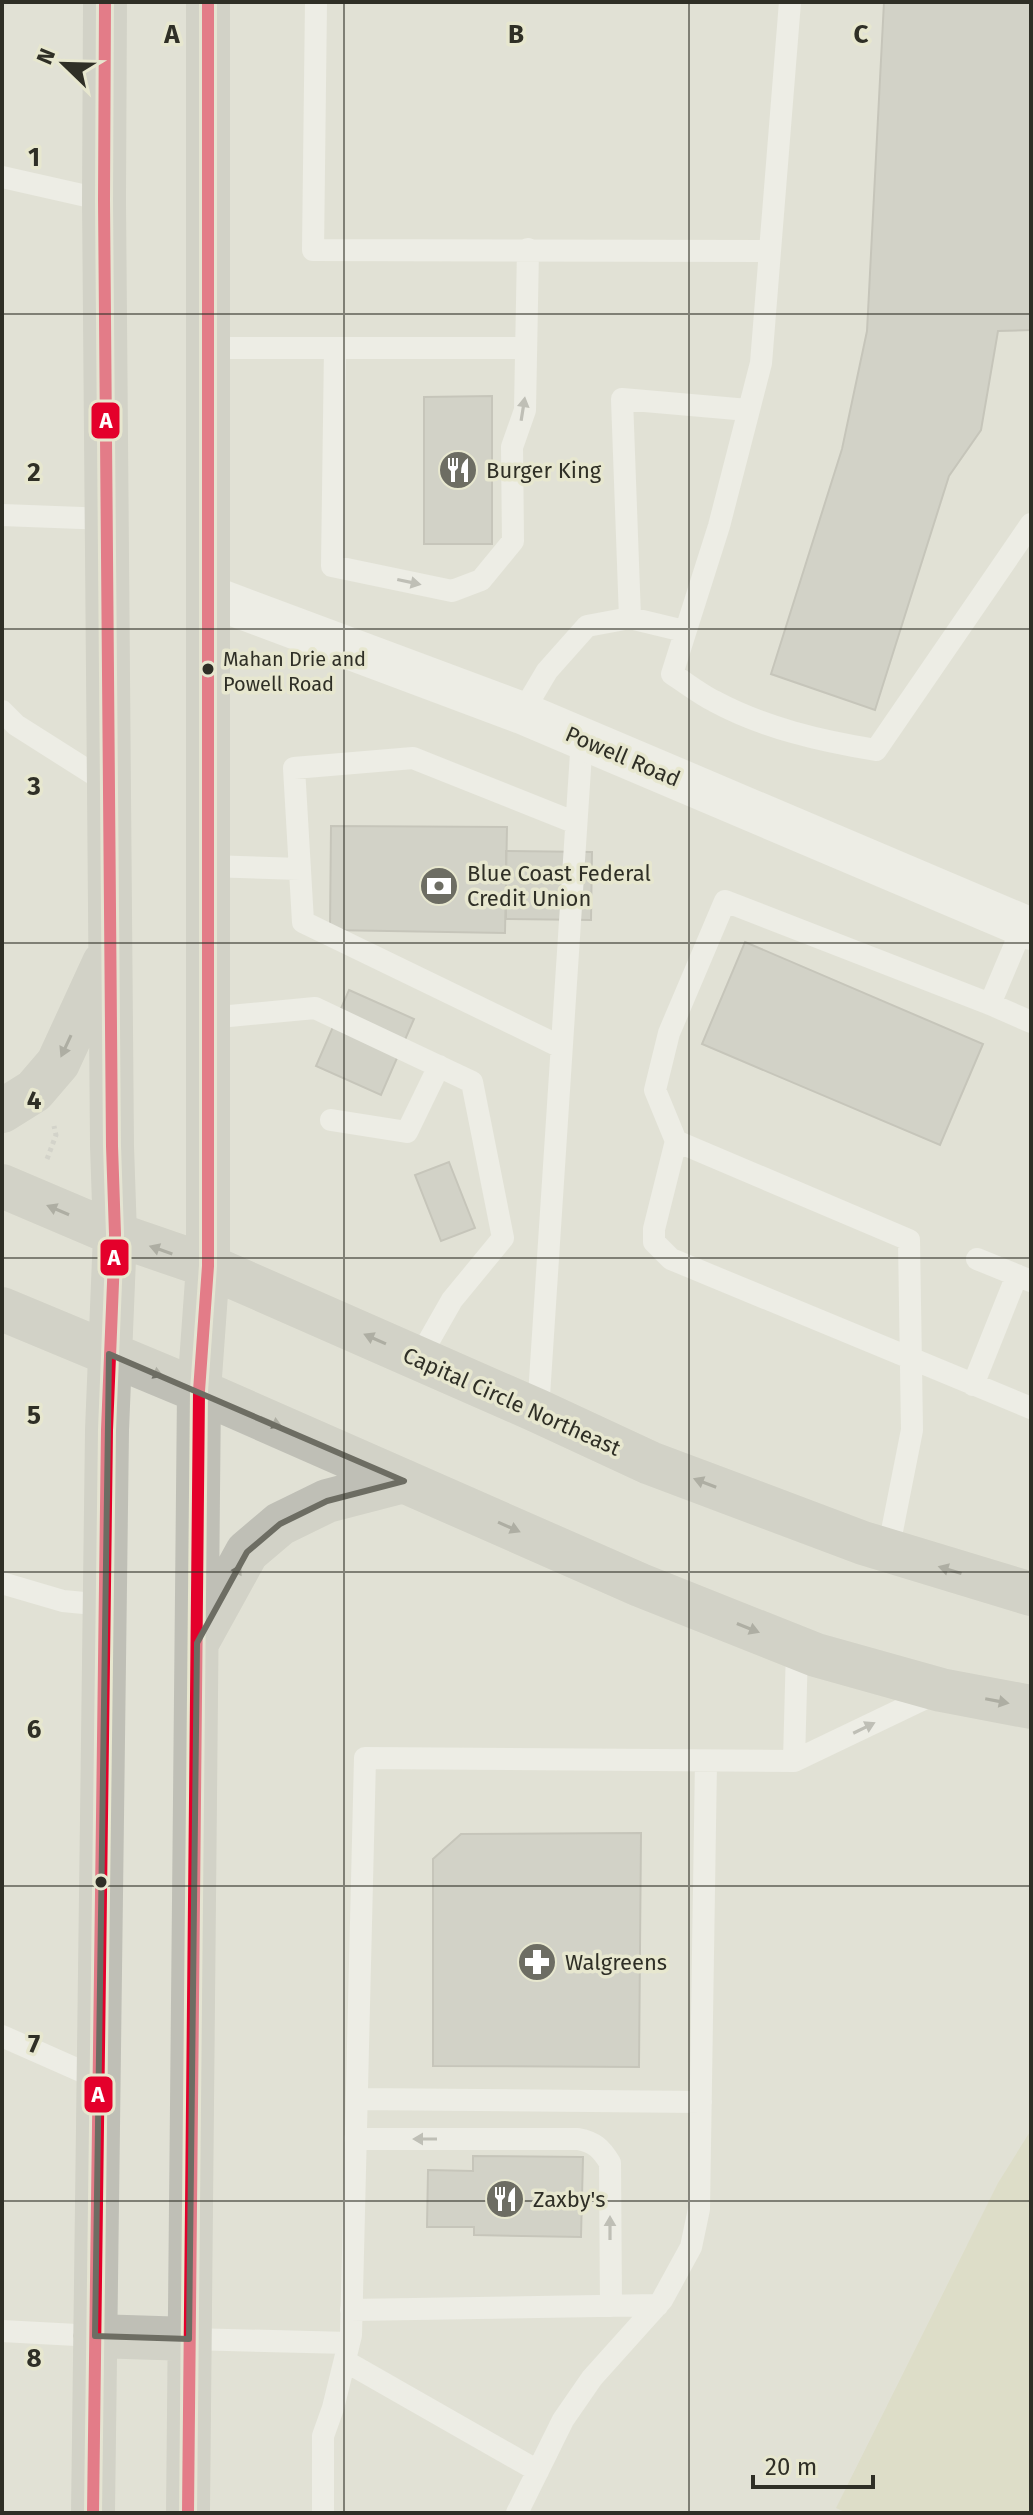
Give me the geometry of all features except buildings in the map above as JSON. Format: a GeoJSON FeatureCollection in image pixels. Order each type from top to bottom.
{"type":"FeatureCollection","features":[{"type":"Feature","properties":{"kind":"main road"},"geometry":{"type":"LineString","coordinates":[[93,2513],[109,1354],[115,1234],[110,949],[105,2]]}},
{"type":"Feature","properties":{"kind":"main road"},"geometry":{"type":"LineString","coordinates":[[188,2513],[199,1391],[208,1266],[208,2]]}},
{"type":"Feature","properties":{"kind":"main road"},"geometry":{"type":"LineString","coordinates":[[2,1111],[34,1091],[58,1063],[110,949]]}},
{"type":"Feature","properties":{"kind":"main road","name":"Capital Circle Northeast"},"geometry":{"type":"LineString","coordinates":[[2,1186],[115,1234],[208,1266],[650,1463],[888,1551],[1031,1594]]}},
{"type":"Feature","properties":{"kind":"main road"},"geometry":{"type":"LineString","coordinates":[[2,1309],[199,1391],[640,1585],[797,1648],[941,1690],[1031,1707]]}},
{"type":"Feature","properties":{"kind":"main road"},"geometry":{"type":"LineString","coordinates":[[197,1643],[247,1552],[280,1524],[327,1501],[404,1481]]}},
{"type":"Feature","properties":{"kind":"main road"},"geometry":{"type":"LineString","coordinates":[[95,2336],[189,2339]]}},
{"type":"Feature","properties":{"kind":"street","name":"Powell Road"},"geometry":{"type":"LineString","coordinates":[[209,596],[522,713],[1027,928]]}},
{"type":"Feature","properties":{"kind":"lane"},"geometry":{"type":"LineString","coordinates":[[316,2],[313,250],[770,251]]}},
{"type":"Feature","properties":{"kind":"lane"},"geometry":{"type":"LineString","coordinates":[[790,2],[761,363],[719,526],[672,674],[714,701],[773,726],[839,744],[876,750],[1031,524]]}},
{"type":"Feature","properties":{"kind":"lane"},"geometry":{"type":"LineString","coordinates":[[2,177],[104,200]]}},
{"type":"Feature","properties":{"kind":"lane"},"geometry":{"type":"LineString","coordinates":[[335,348],[332,566],[452,591],[481,580],[513,541],[512,447],[525,410],[528,249]]}},
{"type":"Feature","properties":{"kind":"lane"},"geometry":{"type":"LineString","coordinates":[[207,348],[525,348]]}},
{"type":"Feature","properties":{"kind":"lane"},"geometry":{"type":"LineString","coordinates":[[630,618],[622,399],[748,410]]}},
{"type":"Feature","properties":{"kind":"lane"},"geometry":{"type":"LineString","coordinates":[[2,515],[108,519]]}},
{"type":"Feature","properties":{"kind":"lane"},"geometry":{"type":"LineString","coordinates":[[522,713],[547,671],[587,626],[630,618],[684,631]]}},
{"type":"Feature","properties":{"kind":"lane"},"geometry":{"type":"LineString","coordinates":[[2,711],[16,725],[109,784]]}},
{"type":"Feature","properties":{"kind":"lane"},"geometry":{"type":"LineString","coordinates":[[538,1411],[582,738]]}},
{"type":"Feature","properties":{"kind":"lane"},"geometry":{"type":"LineString","coordinates":[[561,1047],[303,922],[294,768],[413,758],[576,823]]}},
{"type":"Feature","properties":{"kind":"lane"},"geometry":{"type":"LineString","coordinates":[[208,866],[300,869]]}},
{"type":"Feature","properties":{"kind":"lane"},"geometry":{"type":"LineString","coordinates":[[1031,1022],[725,901],[669,1033],[655,1090],[676,1141],[654,1229],[654,1242],[671,1259],[1031,1408]]}},
{"type":"Feature","properties":{"kind":"lane"},"geometry":{"type":"LineString","coordinates":[[990,1004],[1027,928]]}},
{"type":"Feature","properties":{"kind":"lane"},"geometry":{"type":"LineString","coordinates":[[208,1018],[315,1008],[472,1082],[503,1238],[452,1300],[419,1358]]}},
{"type":"Feature","properties":{"kind":"lane"},"geometry":{"type":"LineString","coordinates":[[331,1120],[407,1132],[439,1066]]}},
{"type":"Feature","properties":{"kind":"lane"},"geometry":{"type":"LineString","coordinates":[[676,1141],[909,1240],[912,1430],[888,1551]]}},
{"type":"Feature","properties":{"kind":"lane"},"geometry":{"type":"LineString","coordinates":[[973,1385],[1024,1278],[977,1259]]}},
{"type":"Feature","properties":{"kind":"lane"},"geometry":{"type":"LineString","coordinates":[[2,1583],[63,1601],[105,1605]]}},
{"type":"Feature","properties":{"kind":"lane"},"geometry":{"type":"LineString","coordinates":[[794,1761],[797,1648]]}},
{"type":"Feature","properties":{"kind":"lane"},"geometry":{"type":"LineString","coordinates":[[323,2513],[323,2436],[347,2352],[351,2310],[365,1758],[794,1761],[941,1690]]}},
{"type":"Feature","properties":{"kind":"lane"},"geometry":{"type":"LineString","coordinates":[[517,2513],[563,2420],[592,2378],[658,2305],[691,2247],[699,2209],[706,1761]]}},
{"type":"Feature","properties":{"kind":"lane"},"geometry":{"type":"LineString","coordinates":[[2,2036],[99,2079]]}},
{"type":"Feature","properties":{"kind":"lane"},"geometry":{"type":"LineString","coordinates":[[357,2099],[504,2100],[519,2087],[615,2088],[628,2101],[701,2102]]}},
{"type":"Feature","properties":{"kind":"lane"},"geometry":{"type":"LineString","coordinates":[[355,2139],[578,2139],[592,2142],[602,2149],[610,2163],[611,2306]]}},
{"type":"Feature","properties":{"kind":"lane"},"geometry":{"type":"LineString","coordinates":[[351,2310],[658,2305]]}},
{"type":"Feature","properties":{"kind":"lane"},"geometry":{"type":"LineString","coordinates":[[2,2331],[95,2336]]}},
{"type":"Feature","properties":{"kind":"lane"},"geometry":{"type":"LineString","coordinates":[[189,2339],[347,2352],[538,2471]]}},
{"type":"Feature","properties":{"kind":"path"},"geometry":{"type":"LineString","coordinates":[[47,1159],[56,1135],[53,1121]]}},
{"type":"Feature","properties":{"kind":"path"},"geometry":{"type":"LineString","coordinates":[[56,1135],[65,1136]]}},
{"type":"Feature","properties":{"kind":"highlighted area"},"geometry":{"type":"Polygon","coordinates":[[[109,1354],[404,1481],[327,1501],[280,1524],[247,1552],[197,1643],[189,2339],[95,2336],[109,1354]]]}},
{"type":"Feature","properties":{"kind":"green space"},"geometry":{"type":"Polygon","coordinates":[[[1031,2130],[1031,2513],[847,2513],[836,2508],[998,2183],[1031,2130]]]}},
{"type":"Feature","properties":{"kind":"transit line","name":"A"},"geometry":{"type":"LineString","coordinates":[[93,2513],[107,1430],[115,1234],[104,200],[105,2]]}},
{"type":"Feature","properties":{"kind":"transit line","name":"A"},"geometry":{"type":"LineString","coordinates":[[188,2513],[199,1391],[208,1266],[208,2]]}},
{"type":"Feature","properties":{"kind":"place","name":"Burger King"},"geometry":{"type":"Point","coordinates":[458,470]}},
{"type":"Feature","properties":{"kind":"place","name":"Mahan Drie and Powell Road"},"geometry":{"type":"Point","coordinates":[208,669]}},
{"type":"Feature","properties":{"kind":"place","name":"Blue Coast Federal Credit Union"},"geometry":{"type":"Point","coordinates":[439,886]}},
{"type":"Feature","properties":{"kind":"place","name":"Walgreens"},"geometry":{"type":"Point","coordinates":[537,1962]}},
{"type":"Feature","properties":{"kind":"place","name":"Zaxby's"},"geometry":{"type":"Point","coordinates":[505,2199]}}]}
